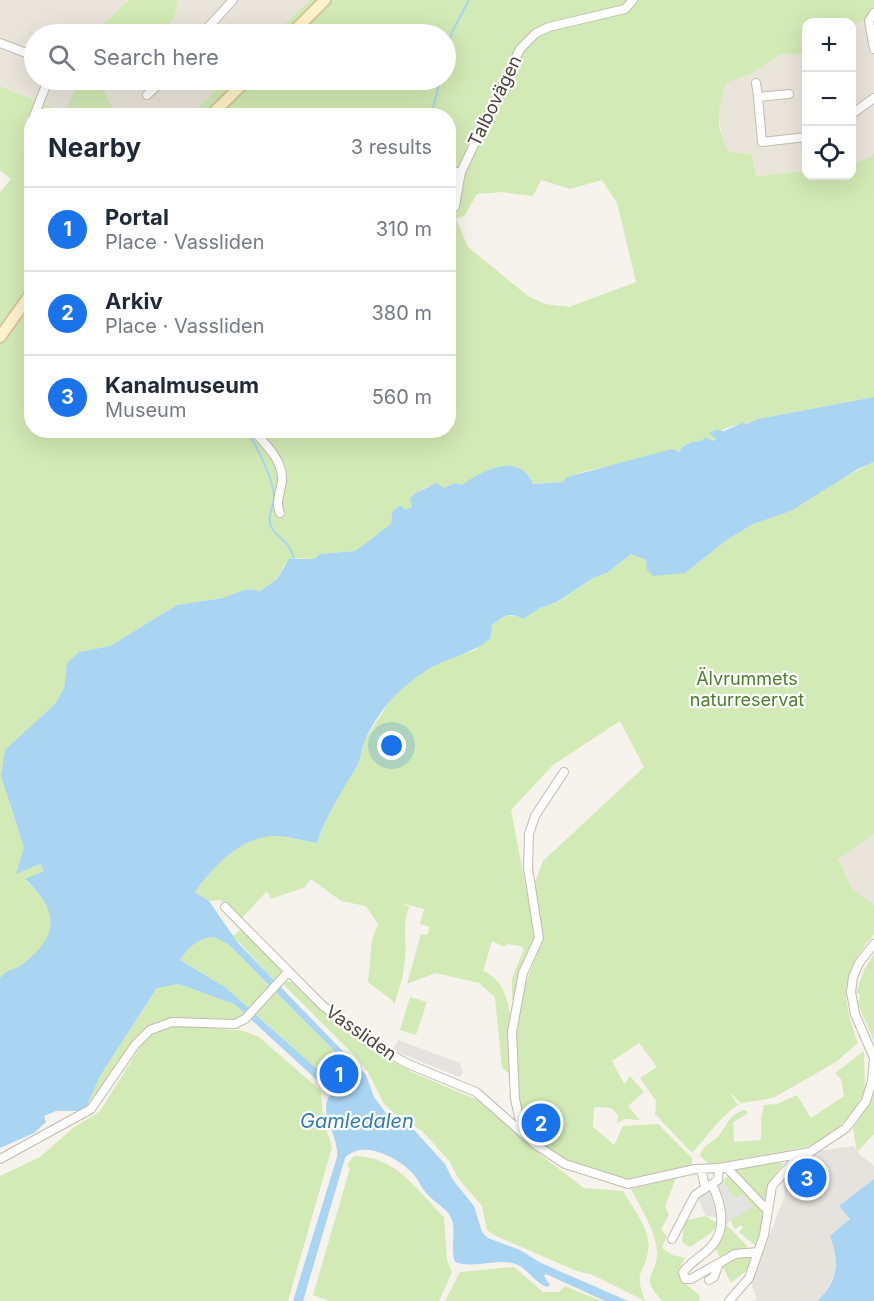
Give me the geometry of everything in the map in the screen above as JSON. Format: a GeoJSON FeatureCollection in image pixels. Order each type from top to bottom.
{"type":"FeatureCollection","features":[{"type":"Feature","properties":{"kind":"street"},"geometry":{"type":"LineString","coordinates":[[211,24],[233,0]]}},
{"type":"Feature","properties":{"kind":"street"},"geometry":{"type":"LineString","coordinates":[[301,24],[325,0]]}},
{"type":"Feature","properties":{"kind":"street","name":"Talbovägen"},"geometry":{"type":"LineString","coordinates":[[456,200],[461,172],[520,49],[536,33],[549,27],[625,9],[633,0]]}},
{"type":"Feature","properties":{"kind":"street"},"geometry":{"type":"LineString","coordinates":[[874,13],[869,21],[874,49]]}},
{"type":"Feature","properties":{"kind":"street"},"geometry":{"type":"LineString","coordinates":[[0,43],[24,52]]}},
{"type":"Feature","properties":{"kind":"street"},"geometry":{"type":"LineString","coordinates":[[756,83],[762,142],[802,138]]}},
{"type":"Feature","properties":{"kind":"street"},"geometry":{"type":"LineString","coordinates":[[37,108],[44,90]]}},
{"type":"Feature","properties":{"kind":"street"},"geometry":{"type":"LineString","coordinates":[[147,95],[152,90]]}},
{"type":"Feature","properties":{"kind":"street"},"geometry":{"type":"LineString","coordinates":[[218,108],[237,90]]}},
{"type":"Feature","properties":{"kind":"street"},"geometry":{"type":"LineString","coordinates":[[758,97],[789,94]]}},
{"type":"Feature","properties":{"kind":"street"},"geometry":{"type":"LineString","coordinates":[[856,111],[874,98]]}},
{"type":"Feature","properties":{"kind":"street"},"geometry":{"type":"LineString","coordinates":[[456,172],[461,172]]}},
{"type":"Feature","properties":{"kind":"street"},"geometry":{"type":"LineString","coordinates":[[0,337],[24,303]]}},
{"type":"Feature","properties":{"kind":"street"},"geometry":{"type":"LineString","coordinates":[[259,438],[279,465],[282,478],[277,508],[280,513]]}},
{"type":"Feature","properties":{"kind":"street"},"geometry":{"type":"LineString","coordinates":[[519,1130],[521,1126],[515,1091],[513,1025],[524,973],[539,938],[528,868],[531,824],[564,772]]}},
{"type":"Feature","properties":{"kind":"street","name":"Vassliden"},"geometry":{"type":"LineString","coordinates":[[225,907],[322,1005],[367,1041],[408,1064],[476,1092],[519,1130],[565,1164],[623,1183],[639,1184],[698,1169],[810,1152],[835,1137],[859,1113],[870,1091],[874,1058],[855,1014],[851,992],[859,963],[874,944]]}},
{"type":"Feature","properties":{"kind":"street"},"geometry":{"type":"LineString","coordinates":[[0,1159],[91,1109],[135,1044],[155,1027],[172,1022],[236,1024],[245,1019],[288,972]]}},
{"type":"Feature","properties":{"kind":"street"},"geometry":{"type":"LineString","coordinates":[[729,1301],[746,1283],[759,1252],[772,1186],[797,1158],[796,1155]]}},
{"type":"Feature","properties":{"kind":"street"},"geometry":{"type":"LineString","coordinates":[[672,1239],[691,1202],[718,1180],[722,1167],[768,1211]]}},
{"type":"Feature","properties":{"kind":"street"},"geometry":{"type":"LineString","coordinates":[[698,1169],[720,1204],[722,1221],[713,1244],[688,1265],[683,1275],[685,1280],[691,1279],[735,1254],[759,1252]]}},
{"type":"Feature","properties":{"kind":"street"},"geometry":{"type":"LineString","coordinates":[[709,1280],[714,1277],[719,1263]]}},
{"type":"Feature","properties":{"kind":"shaded area"},"geometry":{"type":"Polygon","coordinates":[[[0,0],[129,0],[103,24],[24,24],[24,90],[76,90],[67,108],[55,108],[0,86],[0,0]]]}},
{"type":"Feature","properties":{"kind":"shaded area"},"geometry":{"type":"Polygon","coordinates":[[[178,0],[310,0],[285,24],[168,24],[173,20],[178,0]]]}},
{"type":"Feature","properties":{"kind":"shaded area"},"geometry":{"type":"Polygon","coordinates":[[[874,17],[874,152],[870,157],[856,162],[856,72],[856,24],[874,17]]]}},
{"type":"Feature","properties":{"kind":"shaded area"},"geometry":{"type":"Polygon","coordinates":[[[781,54],[802,54],[802,171],[756,176],[729,152],[723,142],[717,106],[725,83],[751,74],[781,54]]]}},
{"type":"Feature","properties":{"kind":"shaded area"},"geometry":{"type":"Polygon","coordinates":[[[104,90],[216,90],[199,108],[113,108],[104,90]]]}},
{"type":"Feature","properties":{"kind":"shaded area"},"geometry":{"type":"Polygon","coordinates":[[[874,834],[874,905],[851,888],[836,859],[874,834]]]}},
{"type":"Feature","properties":{"kind":"shaded area"},"geometry":{"type":"Polygon","coordinates":[[[398,1040],[460,1063],[463,1074],[459,1077],[393,1050],[398,1040]]]}},
{"type":"Feature","properties":{"kind":"shaded area"},"geometry":{"type":"Polygon","coordinates":[[[854,1146],[857,1152],[874,1166],[874,1179],[840,1206],[850,1219],[837,1254],[834,1275],[826,1291],[817,1301],[753,1301],[757,1298],[751,1284],[785,1195],[783,1178],[801,1157],[824,1150],[854,1146]]]}},
{"type":"Feature","properties":{"kind":"shaded area"},"geometry":{"type":"Polygon","coordinates":[[[723,1180],[730,1193],[737,1198],[742,1194],[753,1207],[726,1224],[717,1217],[706,1216],[697,1197],[723,1180]]]}},
{"type":"Feature","properties":{"kind":"green space"},"geometry":{"type":"Polygon","coordinates":[[[129,0],[178,0],[175,14],[169,24],[103,24],[129,0]]]}},
{"type":"Feature","properties":{"kind":"green space"},"geometry":{"type":"Polygon","coordinates":[[[310,0],[874,0],[874,17],[856,24],[856,18],[802,18],[802,54],[781,54],[751,74],[726,83],[719,118],[721,135],[729,152],[751,154],[756,176],[802,171],[802,180],[856,180],[856,162],[870,157],[874,152],[874,397],[734,425],[713,436],[716,440],[705,437],[702,441],[691,442],[681,448],[680,452],[672,449],[647,458],[597,468],[563,482],[533,484],[520,468],[511,466],[480,474],[462,485],[455,483],[444,488],[428,486],[414,494],[412,506],[405,511],[399,506],[392,512],[391,524],[355,551],[320,554],[314,559],[294,558],[284,565],[277,579],[260,591],[247,589],[223,598],[177,605],[110,646],[79,652],[67,663],[64,688],[56,703],[5,751],[10,805],[24,848],[17,873],[40,864],[45,871],[25,880],[45,902],[50,912],[51,922],[45,943],[36,953],[0,978],[0,192],[11,179],[0,170],[0,86],[54,108],[24,108],[24,438],[456,438],[456,219],[456,108],[198,108],[216,90],[456,90],[456,24],[285,24],[310,0]],[[541,180],[533,196],[501,192],[477,194],[464,216],[456,219],[468,247],[528,296],[545,304],[569,307],[636,282],[617,203],[602,180],[570,189],[541,180]]]}},
{"type":"Feature","properties":{"kind":"green space"},"geometry":{"type":"Polygon","coordinates":[[[76,90],[104,90],[113,108],[66,108],[76,90]]]}},
{"type":"Feature","properties":{"kind":"green space","name":"Älvrummets naturreservat"},"geometry":{"type":"Polygon","coordinates":[[[874,462],[874,834],[838,859],[851,888],[874,905],[874,934],[855,961],[847,985],[848,1011],[858,1043],[836,1062],[773,1098],[741,1103],[729,1092],[738,1105],[719,1121],[692,1153],[655,1114],[656,1101],[640,1078],[657,1067],[639,1043],[612,1061],[624,1084],[630,1076],[644,1092],[628,1106],[640,1120],[625,1119],[617,1123],[618,1115],[611,1108],[594,1107],[593,1127],[614,1145],[623,1126],[658,1124],[692,1158],[692,1165],[647,1178],[627,1181],[566,1161],[526,1132],[517,1084],[514,1041],[518,1026],[516,1017],[543,938],[533,888],[543,861],[644,767],[620,721],[553,765],[511,810],[536,941],[512,1001],[512,979],[524,949],[521,946],[507,944],[505,947],[492,941],[483,971],[494,978],[502,988],[507,1000],[511,1027],[511,1068],[508,1073],[502,1068],[495,997],[479,983],[436,973],[407,984],[421,934],[427,935],[430,927],[420,924],[424,909],[401,903],[409,907],[405,933],[404,971],[394,1005],[393,1001],[368,982],[372,940],[378,924],[366,906],[341,901],[311,879],[305,887],[271,899],[267,891],[242,918],[220,900],[209,901],[195,892],[229,854],[251,841],[275,836],[317,843],[336,797],[359,763],[364,741],[401,684],[446,659],[476,650],[490,629],[501,618],[515,616],[523,619],[540,608],[558,602],[593,578],[607,573],[631,554],[646,560],[647,570],[685,573],[728,539],[753,524],[791,511],[845,477],[874,462]]]}},
{"type":"Feature","properties":{"kind":"green space"},"geometry":{"type":"Polygon","coordinates":[[[241,929],[275,961],[283,974],[276,982],[233,936],[241,929]]]}},
{"type":"Feature","properties":{"kind":"green space"},"geometry":{"type":"Polygon","coordinates":[[[214,937],[228,944],[271,988],[251,1010],[225,987],[180,960],[194,944],[214,937]]]}},
{"type":"Feature","properties":{"kind":"green space"},"geometry":{"type":"Polygon","coordinates":[[[874,954],[874,1041],[858,1004],[860,994],[856,993],[864,970],[874,954]]]}},
{"type":"Feature","properties":{"kind":"green space"},"geometry":{"type":"Polygon","coordinates":[[[294,982],[327,1015],[375,1051],[411,1072],[478,1100],[542,1156],[584,1188],[623,1191],[641,1220],[647,1235],[648,1251],[640,1273],[645,1301],[593,1275],[577,1271],[487,1230],[482,1206],[458,1178],[450,1162],[423,1132],[398,1117],[384,1104],[368,1072],[357,1058],[282,983],[294,982]]]}},
{"type":"Feature","properties":{"kind":"green space"},"geometry":{"type":"Polygon","coordinates":[[[179,984],[234,1004],[246,1016],[241,1022],[172,1022],[145,1033],[96,1104],[86,1108],[100,1076],[158,987],[179,984]]]}},
{"type":"Feature","properties":{"kind":"green space"},"geometry":{"type":"Polygon","coordinates":[[[275,992],[345,1062],[347,1075],[336,1087],[255,1013],[275,992]]]}},
{"type":"Feature","properties":{"kind":"green space"},"geometry":{"type":"Polygon","coordinates":[[[410,997],[427,1002],[416,1035],[400,1030],[410,997]]]}},
{"type":"Feature","properties":{"kind":"green space"},"geometry":{"type":"Polygon","coordinates":[[[182,1025],[244,1031],[259,1037],[321,1091],[323,1118],[332,1147],[288,1301],[0,1301],[0,1176],[40,1157],[73,1128],[100,1111],[147,1036],[163,1027],[182,1025]]]}},
{"type":"Feature","properties":{"kind":"green space"},"geometry":{"type":"Polygon","coordinates":[[[864,1051],[865,1091],[853,1112],[832,1134],[810,1146],[710,1165],[700,1156],[704,1148],[718,1137],[732,1117],[744,1110],[747,1114],[733,1122],[734,1142],[761,1140],[761,1118],[764,1105],[777,1104],[797,1095],[811,1118],[844,1096],[841,1079],[835,1073],[864,1051]]]}},
{"type":"Feature","properties":{"kind":"green space"},"geometry":{"type":"Polygon","coordinates":[[[874,1092],[874,1134],[857,1152],[853,1128],[869,1105],[874,1092]]]}},
{"type":"Feature","properties":{"kind":"green space"},"geometry":{"type":"Polygon","coordinates":[[[354,1156],[383,1162],[394,1168],[405,1176],[444,1217],[447,1260],[452,1272],[439,1301],[329,1301],[313,1295],[350,1168],[347,1165],[354,1156]]]}},
{"type":"Feature","properties":{"kind":"green space"},"geometry":{"type":"Polygon","coordinates":[[[758,1163],[784,1163],[770,1182],[764,1202],[731,1168],[758,1163]]]}},
{"type":"Feature","properties":{"kind":"green space"},"geometry":{"type":"Polygon","coordinates":[[[728,1176],[763,1212],[762,1230],[757,1247],[739,1232],[743,1228],[741,1225],[735,1229],[731,1222],[737,1198],[730,1193],[723,1180],[728,1176]]]}},
{"type":"Feature","properties":{"kind":"green space"},"geometry":{"type":"Polygon","coordinates":[[[676,1178],[665,1207],[669,1214],[661,1230],[667,1236],[662,1248],[672,1255],[685,1258],[679,1269],[685,1283],[700,1296],[699,1301],[662,1301],[655,1293],[650,1278],[656,1263],[657,1247],[648,1221],[631,1189],[676,1178]]]}},
{"type":"Feature","properties":{"kind":"green space"},"geometry":{"type":"Polygon","coordinates":[[[706,1216],[718,1224],[711,1233],[690,1247],[682,1242],[684,1221],[706,1216]]]}},
{"type":"Feature","properties":{"kind":"green space"},"geometry":{"type":"Polygon","coordinates":[[[726,1224],[747,1246],[746,1250],[721,1258],[715,1249],[726,1224]]]}},
{"type":"Feature","properties":{"kind":"green space"},"geometry":{"type":"Polygon","coordinates":[[[736,1256],[754,1256],[747,1270],[731,1283],[722,1265],[736,1256]]]}},
{"type":"Feature","properties":{"kind":"green space"},"geometry":{"type":"Polygon","coordinates":[[[514,1267],[543,1292],[559,1292],[565,1286],[601,1301],[445,1301],[460,1272],[514,1267]]]}},
{"type":"Feature","properties":{"kind":"water","name":"Gamledalen"},"geometry":{"type":"Polygon","coordinates":[[[874,397],[874,462],[858,469],[791,511],[753,524],[728,539],[685,573],[653,576],[647,570],[646,560],[631,554],[607,573],[593,578],[557,602],[540,608],[523,619],[510,615],[500,619],[492,625],[490,639],[482,645],[429,669],[388,703],[370,730],[359,763],[330,813],[317,843],[274,836],[250,842],[239,847],[219,863],[195,892],[209,901],[238,943],[366,1075],[374,1097],[386,1113],[415,1131],[445,1164],[453,1180],[474,1206],[482,1232],[488,1238],[520,1250],[541,1263],[628,1301],[605,1301],[546,1274],[544,1276],[550,1285],[547,1287],[522,1267],[512,1263],[469,1265],[455,1262],[453,1225],[448,1213],[428,1195],[414,1175],[400,1163],[381,1153],[361,1150],[352,1152],[345,1158],[303,1301],[293,1301],[337,1157],[326,1108],[331,1093],[234,1004],[179,984],[157,988],[100,1076],[86,1108],[80,1111],[56,1111],[44,1116],[46,1122],[34,1133],[0,1148],[0,978],[23,964],[35,953],[44,942],[51,922],[44,901],[25,879],[44,871],[40,864],[16,874],[24,848],[1,776],[5,750],[56,703],[64,688],[67,663],[79,652],[110,646],[177,605],[223,598],[247,589],[260,591],[277,579],[289,559],[314,559],[320,554],[355,551],[391,524],[392,512],[400,505],[405,510],[412,507],[410,499],[414,494],[436,483],[444,488],[455,483],[462,485],[500,466],[519,468],[527,474],[533,484],[563,482],[567,477],[672,449],[680,452],[681,448],[691,442],[702,441],[705,437],[713,441],[716,439],[709,433],[716,430],[724,431],[758,419],[874,397]],[[214,937],[203,939],[190,947],[180,960],[225,987],[337,1087],[347,1075],[345,1062],[228,944],[214,937]]]}},
{"type":"Feature","properties":{"kind":"water"},"geometry":{"type":"Polygon","coordinates":[[[874,1179],[874,1301],[817,1301],[829,1286],[835,1271],[835,1254],[830,1236],[850,1219],[839,1206],[874,1179]]]}},
{"type":"Feature","properties":{"kind":"waterway"},"geometry":{"type":"LineString","coordinates":[[456,24],[469,0]]}},
{"type":"Feature","properties":{"kind":"waterway"},"geometry":{"type":"LineString","coordinates":[[433,108],[438,90]]}},
{"type":"Feature","properties":{"kind":"waterway"},"geometry":{"type":"LineString","coordinates":[[251,438],[260,454],[273,491],[271,526],[289,546],[294,559]]}},
{"type":"Feature","properties":{"kind":"place","name":"Portal"},"geometry":{"type":"Point","coordinates":[339,1074]}},
{"type":"Feature","properties":{"kind":"place","name":"Arkiv"},"geometry":{"type":"Point","coordinates":[541,1123]}},
{"type":"Feature","properties":{"kind":"place","name":"Kanalmuseum"},"geometry":{"type":"Point","coordinates":[807,1178]}}]}
